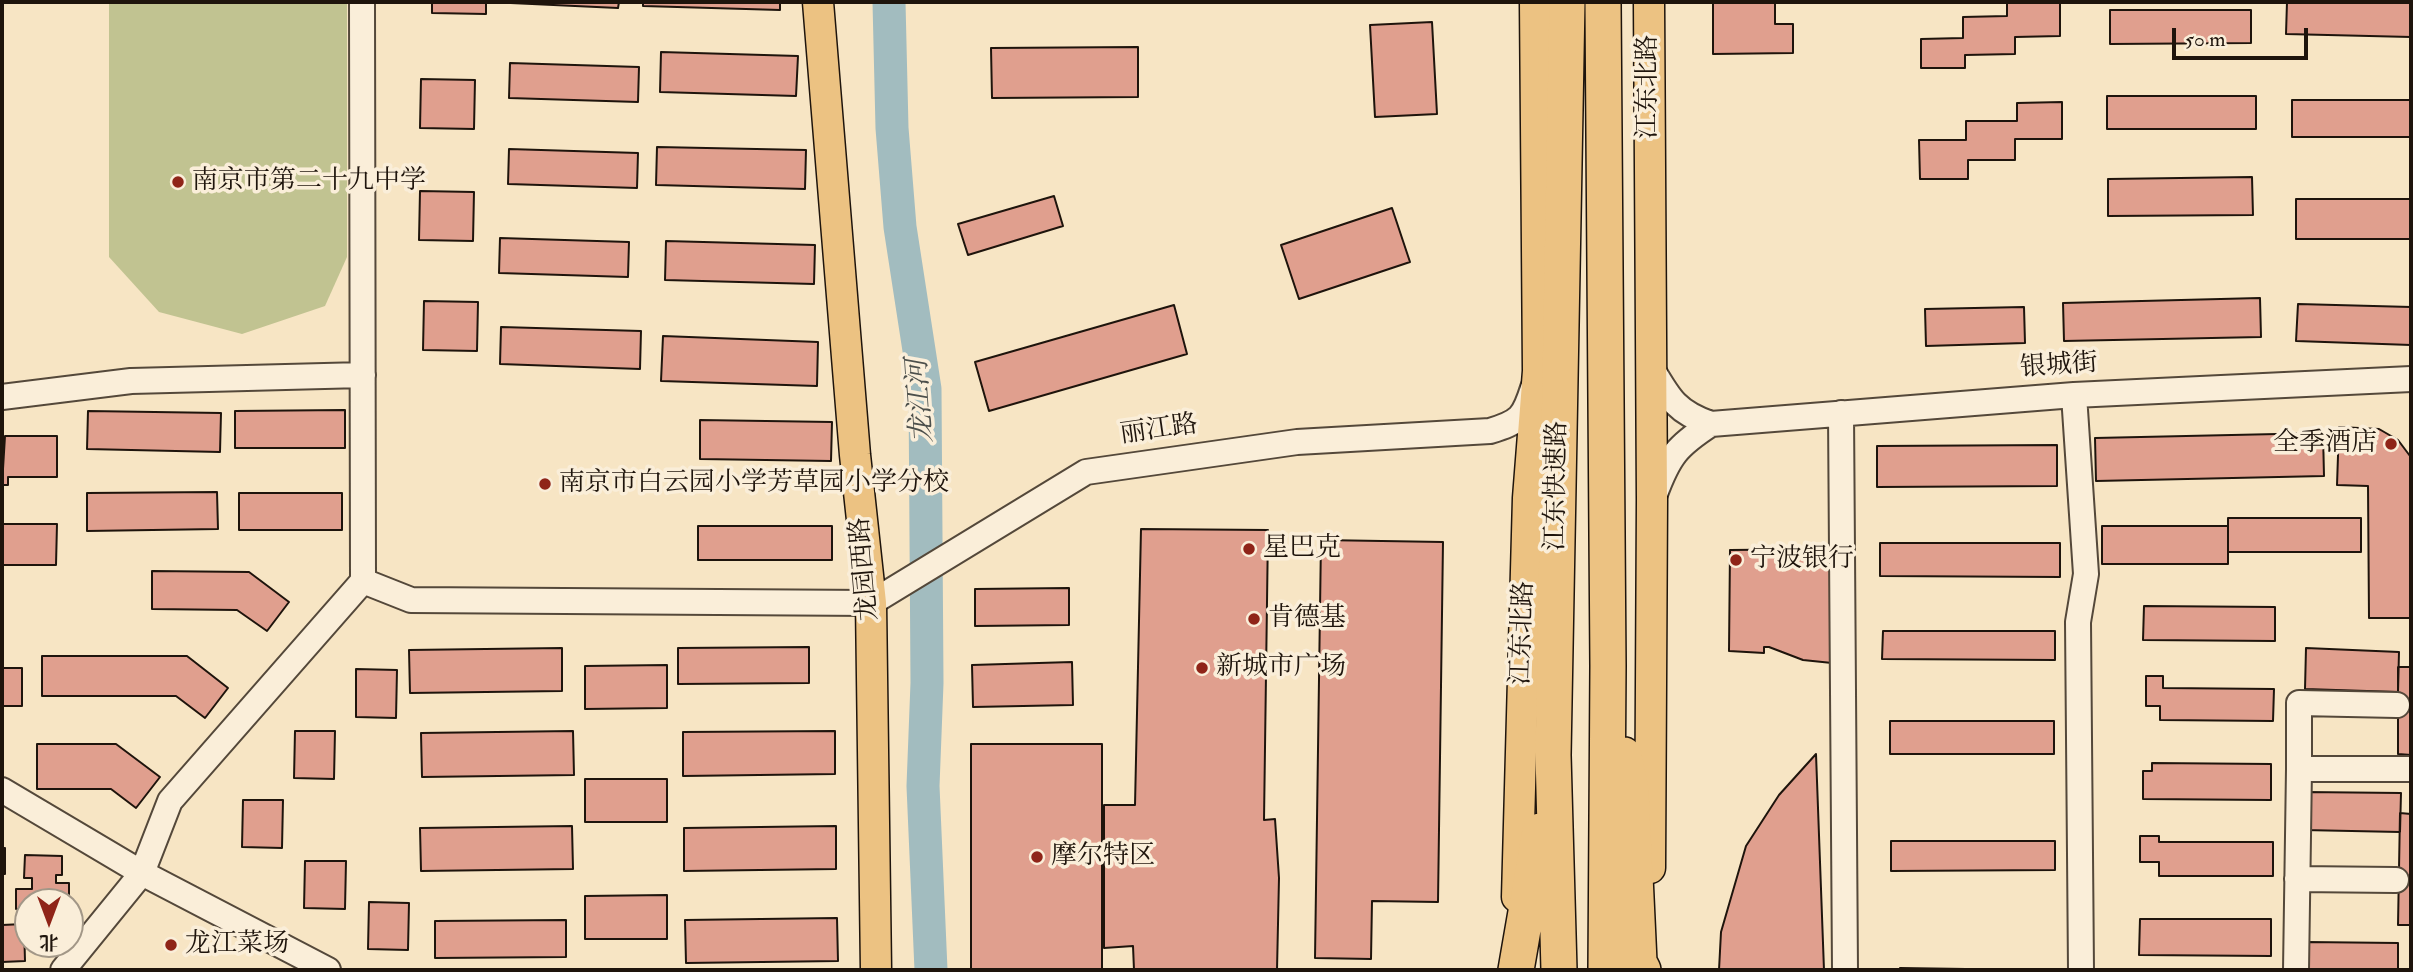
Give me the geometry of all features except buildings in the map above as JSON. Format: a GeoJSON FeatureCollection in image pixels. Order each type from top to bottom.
{"type":"FeatureCollection","features":[{"type":"Feature","properties":{"kind":"highway","name":"江东快速路"},"geometry":{"type":"LineString","coordinates":[[1559,970],[1553,755],[1567,2]]}},
{"type":"Feature","properties":{"kind":"highway","name":"江东快速路"},"geometry":{"type":"LineString","coordinates":[[1603,2],[1608,666],[1606,970]]}},
{"type":"Feature","properties":{"kind":"highway"},"geometry":{"type":"LineString","coordinates":[[1608,666],[1631,790],[1639,962],[1643,970]]}},
{"type":"Feature","properties":{"kind":"highway"},"geometry":{"type":"LineString","coordinates":[[1515,970],[1553,755]]}},
{"type":"Feature","properties":{"kind":"main road","name":"龙园西路"},"geometry":{"type":"LineString","coordinates":[[818,2],[855,455],[872,603],[876,970]]}},
{"type":"Feature","properties":{"kind":"main road","name":"江东北路"},"geometry":{"type":"LineString","coordinates":[[1515,970],[1528,498],[1538,371],[1535,2]]}},
{"type":"Feature","properties":{"kind":"main road","name":"江东北路"},"geometry":{"type":"LineString","coordinates":[[1649,2],[1652,500],[1650,970]]}},
{"type":"Feature","properties":{"kind":"street"},"geometry":{"type":"LineString","coordinates":[[63,970],[142,873],[170,801],[363,581],[362,2]]}},
{"type":"Feature","properties":{"kind":"street"},"geometry":{"type":"LineString","coordinates":[[1651,367],[1670,399],[1688,416],[1711,424]]}},
{"type":"Feature","properties":{"kind":"street","name":"丽江路"},"geometry":{"type":"LineString","coordinates":[[872,603],[1086,472],[1297,442],[1490,431],[1511,424],[1526,412],[1538,371]]}},
{"type":"Feature","properties":{"kind":"street"},"geometry":{"type":"LineString","coordinates":[[2,397],[131,381],[363,375]]}},
{"type":"Feature","properties":{"kind":"street","name":"银城街"},"geometry":{"type":"LineString","coordinates":[[1652,500],[1669,458],[1683,442],[1711,424],[2074,394],[2411,379]]}},
{"type":"Feature","properties":{"kind":"street"},"geometry":{"type":"LineString","coordinates":[[2074,394],[2086,574],[2078,622],[2081,970]]}},
{"type":"Feature","properties":{"kind":"street"},"geometry":{"type":"LineString","coordinates":[[1842,413],[1845,970]]}},
{"type":"Feature","properties":{"kind":"street"},"geometry":{"type":"LineString","coordinates":[[1490,431],[1514,442],[1527,461],[1528,498]]}},
{"type":"Feature","properties":{"kind":"street"},"geometry":{"type":"LineString","coordinates":[[363,581],[411,600],[872,603]]}},
{"type":"Feature","properties":{"kind":"street"},"geometry":{"type":"LineString","coordinates":[[2296,970],[2299,703],[2397,705]]}},
{"type":"Feature","properties":{"kind":"street"},"geometry":{"type":"LineString","coordinates":[[2299,769],[2411,769]]}},
{"type":"Feature","properties":{"kind":"street"},"geometry":{"type":"LineString","coordinates":[[2,790],[142,873],[328,970]]}},
{"type":"Feature","properties":{"kind":"street"},"geometry":{"type":"LineString","coordinates":[[2297,879],[2396,880]]}},
{"type":"Feature","properties":{"kind":"green space"},"geometry":{"type":"Polygon","coordinates":[[[109,2],[347,2],[347,257],[325,306],[242,334],[159,312],[109,257],[109,2]]]}},
{"type":"Feature","properties":{"kind":"waterway","name":"龙江河"},"geometry":{"type":"LineString","coordinates":[[889,2],[892,128],[900,227],[925,389],[927,683],[923,786],[931,970]]}},
{"type":"Feature","properties":{"kind":"place","name":"南京市第二十九中学"},"geometry":{"type":"Point","coordinates":[178,182]}},
{"type":"Feature","properties":{"kind":"place","name":"全季酒店"},"geometry":{"type":"Point","coordinates":[2391,444]}},
{"type":"Feature","properties":{"kind":"place","name":"南京市白云园小学芳草园小学分校"},"geometry":{"type":"Point","coordinates":[545,484]}},
{"type":"Feature","properties":{"kind":"place","name":"星巴克"},"geometry":{"type":"Point","coordinates":[1249,549]}},
{"type":"Feature","properties":{"kind":"place","name":"宁波银行"},"geometry":{"type":"Point","coordinates":[1736,560]}},
{"type":"Feature","properties":{"kind":"place","name":"肯德基"},"geometry":{"type":"Point","coordinates":[1254,619]}},
{"type":"Feature","properties":{"kind":"place","name":"新城市广场"},"geometry":{"type":"Point","coordinates":[1202,668]}},
{"type":"Feature","properties":{"kind":"place","name":"摩尔特区"},"geometry":{"type":"Point","coordinates":[1037,857]}},
{"type":"Feature","properties":{"kind":"place","name":"龙江菜场"},"geometry":{"type":"Point","coordinates":[171,945]}}]}
